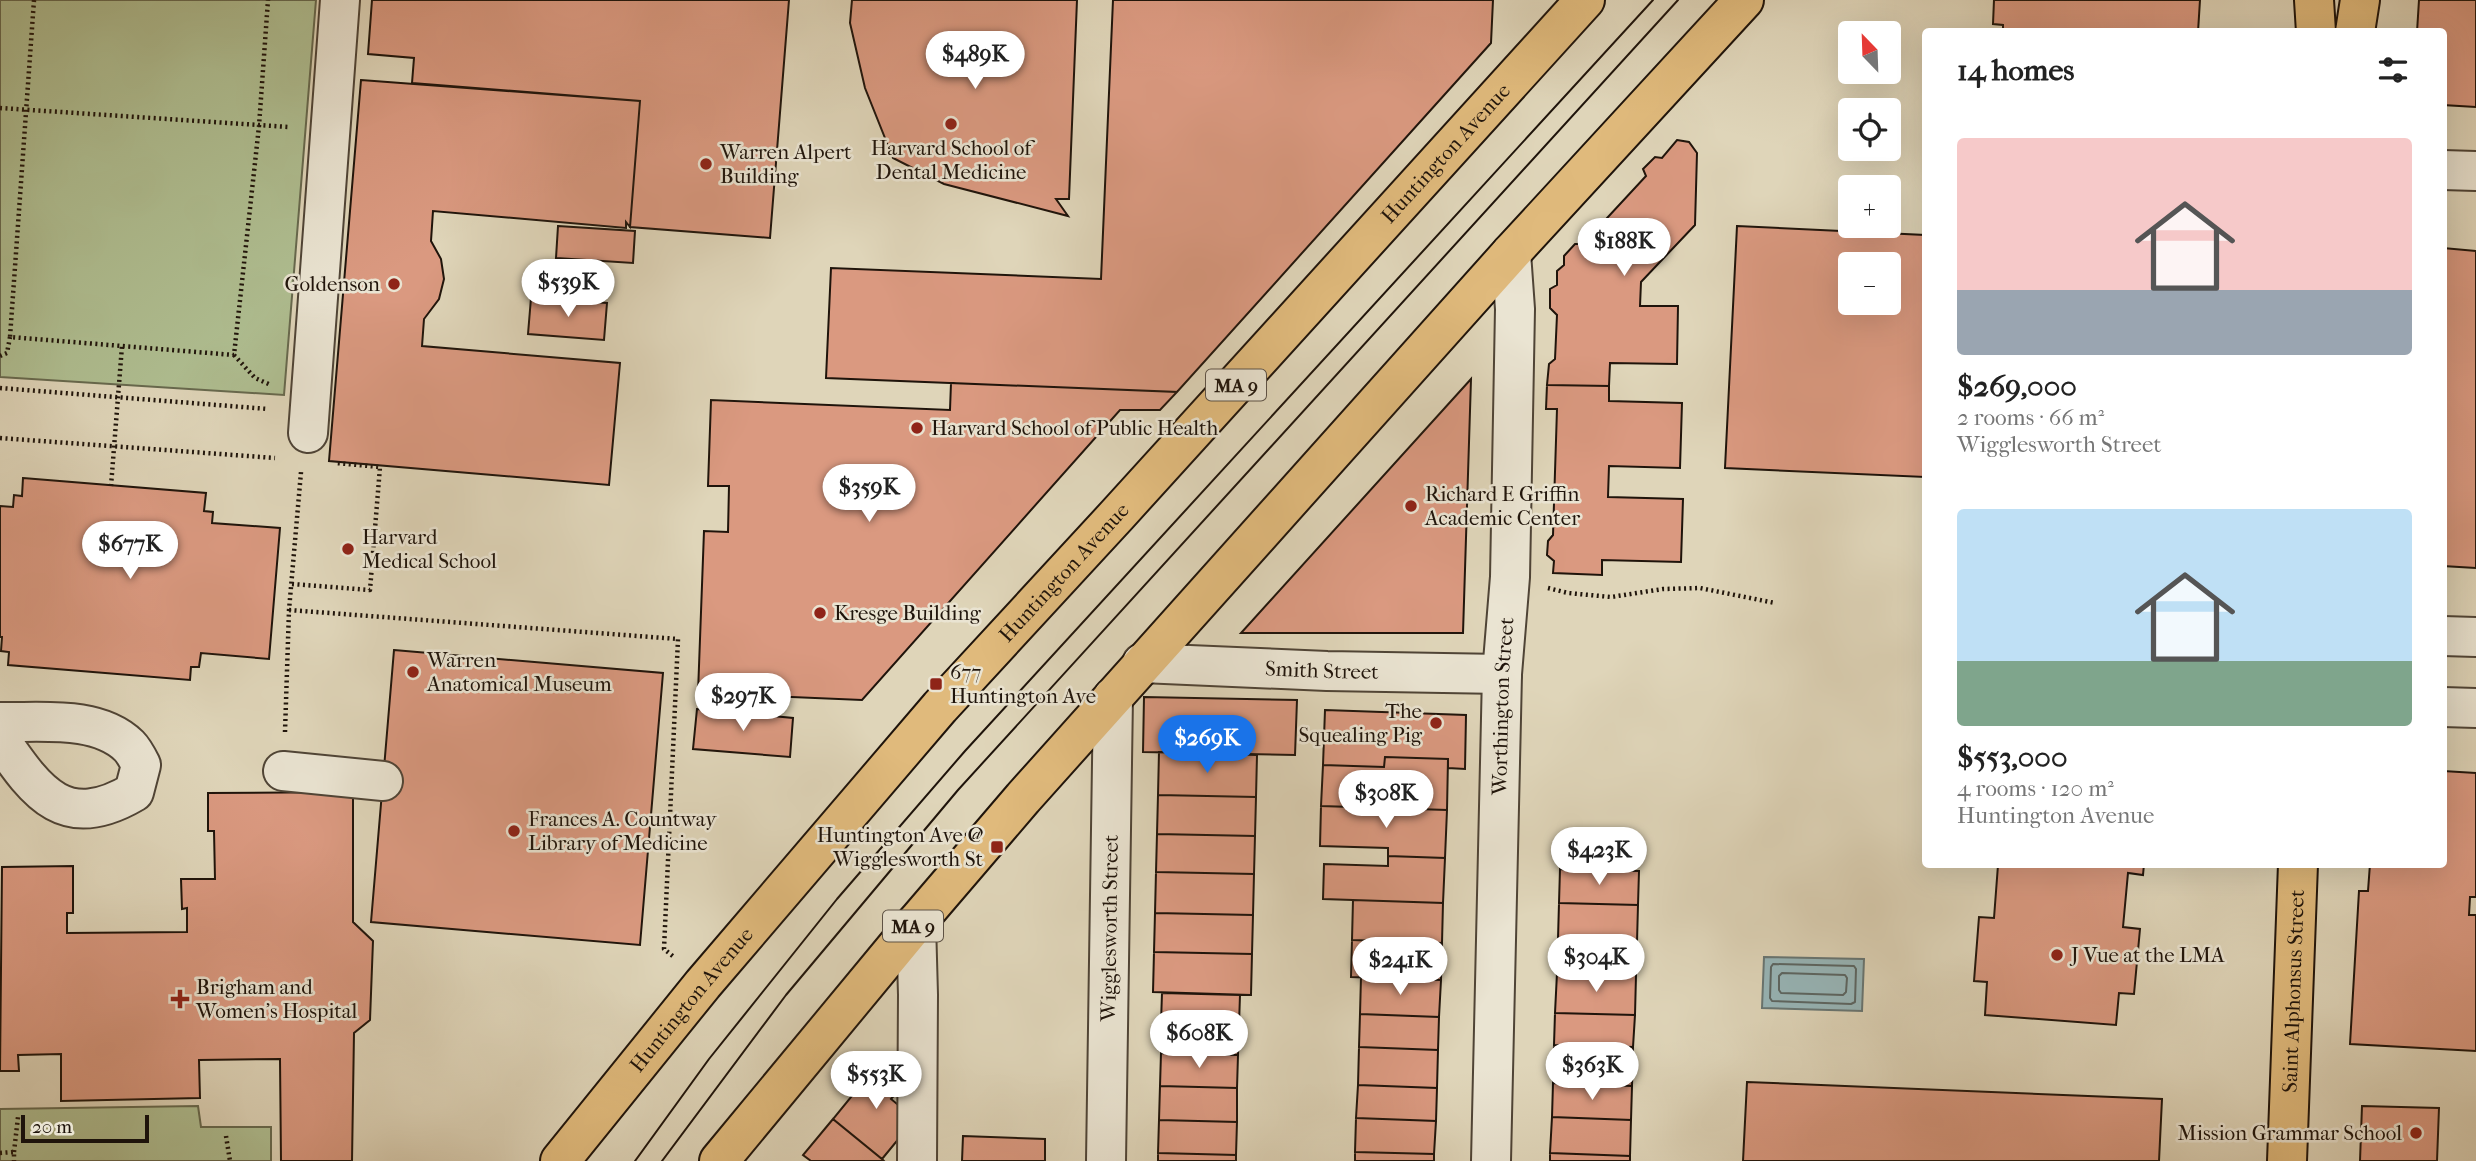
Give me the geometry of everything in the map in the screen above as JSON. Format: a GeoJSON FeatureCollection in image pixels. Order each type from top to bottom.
{"type":"FeatureCollection","features":[{"type":"Feature","properties":{"kind":"main road","name":"Huntington Avenue"},"geometry":{"type":"LineString","coordinates":[[560,1161],[703,984],[940,707],[1585,0]]}},
{"type":"Feature","properties":{"kind":"main road","name":"MA 9"},"geometry":{"type":"LineString","coordinates":[[719,1161],[916,922],[1142,663],[1511,253],[1744,0]]}},
{"type":"Feature","properties":{"kind":"main road"},"geometry":{"type":"LineString","coordinates":[[2314,0],[2316,28]]}},
{"type":"Feature","properties":{"kind":"main road"},"geometry":{"type":"LineString","coordinates":[[2356,28],[2360,0]]}},
{"type":"Feature","properties":{"kind":"main road","name":"Saint Alphonsus Street"},"geometry":{"type":"LineString","coordinates":[[2287,1161],[2298,868]]}},
{"type":"Feature","properties":{"kind":"street"},"geometry":{"type":"LineString","coordinates":[[312,442],[340,0]]}},
{"type":"Feature","properties":{"kind":"street"},"geometry":{"type":"LineString","coordinates":[[2447,170],[2476,171]]}},
{"type":"Feature","properties":{"kind":"street","name":"Worthington Street"},"geometry":{"type":"LineString","coordinates":[[1491,1161],[1503,674],[1510,578],[1515,309],[1511,253]]}},
{"type":"Feature","properties":{"kind":"street"},"geometry":{"type":"LineString","coordinates":[[2447,636],[2476,637]]}},
{"type":"Feature","properties":{"kind":"street","name":"Smith Street"},"geometry":{"type":"LineString","coordinates":[[1142,663],[1327,671],[1503,674]]}},
{"type":"Feature","properties":{"kind":"street","name":"Wigglesworth Street"},"geometry":{"type":"LineString","coordinates":[[1106,1161],[1113,697]]}},
{"type":"Feature","properties":{"kind":"street"},"geometry":{"type":"LineString","coordinates":[[2447,707],[2476,708]]}},
{"type":"Feature","properties":{"kind":"street"},"geometry":{"type":"LineString","coordinates":[[0,722],[78,724],[113,734],[131,748],[141,765],[134,792],[114,804],[81,811],[60,805],[27,779],[0,739]]}},
{"type":"Feature","properties":{"kind":"street"},"geometry":{"type":"LineString","coordinates":[[283,771],[383,781]]}},
{"type":"Feature","properties":{"kind":"street"},"geometry":{"type":"LineString","coordinates":[[916,922],[917,1161]]}},
{"type":"Feature","properties":{"kind":"path"},"geometry":{"type":"LineString","coordinates":[[0,356],[7,353],[10,337],[34,0]]}},
{"type":"Feature","properties":{"kind":"path"},"geometry":{"type":"LineString","coordinates":[[234,355],[259,126],[268,0]]}},
{"type":"Feature","properties":{"kind":"path"},"geometry":{"type":"LineString","coordinates":[[0,108],[259,126],[330,128]]}},
{"type":"Feature","properties":{"kind":"path"},"geometry":{"type":"LineString","coordinates":[[10,337],[234,355],[255,377],[268,384]]}},
{"type":"Feature","properties":{"kind":"path"},"geometry":{"type":"LineString","coordinates":[[111,486],[122,346]]}},
{"type":"Feature","properties":{"kind":"path"},"geometry":{"type":"LineString","coordinates":[[0,388],[118,397],[312,442],[380,467],[370,590],[292,584]]}},
{"type":"Feature","properties":{"kind":"path"},"geometry":{"type":"LineString","coordinates":[[0,438],[275,458]]}},
{"type":"Feature","properties":{"kind":"path"},"geometry":{"type":"LineString","coordinates":[[283,771],[289,610],[312,442]]}},
{"type":"Feature","properties":{"kind":"path"},"geometry":{"type":"LineString","coordinates":[[1510,578],[1579,594],[1611,597],[1664,589],[1700,588],[1775,603]]}},
{"type":"Feature","properties":{"kind":"path"},"geometry":{"type":"LineString","coordinates":[[289,610],[678,639],[664,949],[679,960]]}},
{"type":"Feature","properties":{"kind":"path"},"geometry":{"type":"LineString","coordinates":[[14,1161],[18,1117]]}},
{"type":"Feature","properties":{"kind":"path"},"geometry":{"type":"LineString","coordinates":[[226,1136],[230,1161]]}},
{"type":"Feature","properties":{"kind":"path"},"geometry":{"type":"LineString","coordinates":[[0,1153],[14,1152]]}},
{"type":"Feature","properties":{"kind":"green space"},"geometry":{"type":"Polygon","coordinates":[[[0,0],[316,0],[284,395],[0,377],[0,0]]]}},
{"type":"Feature","properties":{"kind":"green space"},"geometry":{"type":"Polygon","coordinates":[[[198,1106],[201,1127],[271,1127],[271,1161],[0,1161],[0,1109],[198,1106]]]}},
{"type":"Feature","properties":{"kind":"water"},"geometry":{"type":"Polygon","coordinates":[[[1764,957],[1864,959],[1862,1011],[1762,1008],[1764,957]]]}},
{"type":"Feature","properties":{"kind":"building","name":"Warren Alpert Building"},"geometry":{"type":"Polygon","coordinates":[[[372,0],[789,0],[770,238],[630,227],[640,101],[412,83],[414,58],[368,54],[372,0]]]}},
{"type":"Feature","properties":{"kind":"building"},"geometry":{"type":"Polygon","coordinates":[[[852,0],[1077,0],[1069,199],[1056,199],[1068,216],[944,184],[893,158],[865,88],[850,23],[852,0]]]}},
{"type":"Feature","properties":{"kind":"building","name":"Harvard School of Public Health"},"geometry":{"type":"Polygon","coordinates":[[[1113,0],[1493,0],[1491,43],[1177,392],[826,378],[831,268],[1101,279],[1113,0]]]}},
{"type":"Feature","properties":{"kind":"building"},"geometry":{"type":"Polygon","coordinates":[[[1994,0],[2200,0],[2198,28],[2003,28],[2003,25],[1993,24],[1994,0]]]}},
{"type":"Feature","properties":{"kind":"building"},"geometry":{"type":"Polygon","coordinates":[[[2419,0],[2476,0],[2476,107],[2447,105],[2447,28],[2417,28],[2419,0]]]}},
{"type":"Feature","properties":{"kind":"building","name":"Goldenson"},"geometry":{"type":"Polygon","coordinates":[[[361,80],[640,101],[630,227],[626,222],[626,228],[433,211],[431,241],[441,259],[444,279],[439,299],[424,319],[422,346],[620,363],[609,485],[329,461],[361,80]]]}},
{"type":"Feature","properties":{"kind":"building"},"geometry":{"type":"Polygon","coordinates":[[[1677,140],[1689,142],[1697,153],[1695,225],[1641,282],[1640,306],[1678,306],[1677,364],[1610,363],[1609,386],[1547,385],[1549,364],[1555,359],[1557,315],[1550,308],[1550,289],[1557,285],[1557,271],[1564,265],[1564,256],[1575,244],[1583,244],[1646,176],[1643,169],[1655,157],[1662,158],[1677,140]]]}},
{"type":"Feature","properties":{"kind":"building"},"geometry":{"type":"Polygon","coordinates":[[[558,226],[635,231],[633,263],[556,258],[558,226]]]}},
{"type":"Feature","properties":{"kind":"building"},"geometry":{"type":"Polygon","coordinates":[[[1737,226],[1838,231],[1838,238],[1901,238],[1901,234],[1922,235],[1922,477],[1725,468],[1737,226]]]}},
{"type":"Feature","properties":{"kind":"building"},"geometry":{"type":"Polygon","coordinates":[[[2447,248],[2476,251],[2476,568],[2447,566],[2447,248]]]}},
{"type":"Feature","properties":{"kind":"building"},"geometry":{"type":"Polygon","coordinates":[[[531,298],[607,303],[604,340],[528,334],[531,298]]]}},
{"type":"Feature","properties":{"kind":"building","name":"Richard E Griffin Academic Center"},"geometry":{"type":"Polygon","coordinates":[[[1471,379],[1463,633],[1241,633],[1471,379]]]}},
{"type":"Feature","properties":{"kind":"building","name":"Kresge Building"},"geometry":{"type":"Polygon","coordinates":[[[951,383],[1177,392],[1160,410],[1120,410],[862,700],[698,693],[704,531],[728,532],[729,486],[708,486],[711,400],[950,410],[951,383]]]}},
{"type":"Feature","properties":{"kind":"building"},"geometry":{"type":"Polygon","coordinates":[[[1547,385],[1609,386],[1609,401],[1682,403],[1680,468],[1609,466],[1608,497],[1683,499],[1681,562],[1602,560],[1602,575],[1553,573],[1554,561],[1547,555],[1548,541],[1553,535],[1557,409],[1546,409],[1547,385]]]}},
{"type":"Feature","properties":{"kind":"building"},"geometry":{"type":"Polygon","coordinates":[[[23,478],[206,493],[204,511],[213,512],[212,523],[280,528],[269,659],[201,653],[199,667],[191,667],[190,680],[8,665],[9,652],[1,651],[0,637],[0,506],[13,507],[14,495],[22,496],[23,478]]]}},
{"type":"Feature","properties":{"kind":"building","name":"Frances A. Countway Library of Medicine"},"geometry":{"type":"Polygon","coordinates":[[[394,650],[663,673],[640,945],[371,922],[394,650]]]}},
{"type":"Feature","properties":{"kind":"building"},"geometry":{"type":"Polygon","coordinates":[[[1144,697],[1297,700],[1295,755],[1143,752],[1144,697]]]}},
{"type":"Feature","properties":{"kind":"building"},"geometry":{"type":"Polygon","coordinates":[[[697,709],[793,718],[790,757],[693,749],[697,709]]]}},
{"type":"Feature","properties":{"kind":"building"},"geometry":{"type":"Polygon","coordinates":[[[1325,710],[1466,715],[1465,769],[1448,768],[1448,759],[1385,757],[1384,767],[1323,765],[1325,710]]]}},
{"type":"Feature","properties":{"kind":"building"},"geometry":{"type":"Polygon","coordinates":[[[1159,752],[1257,755],[1256,797],[1158,795],[1159,752]]]}},
{"type":"Feature","properties":{"kind":"building"},"geometry":{"type":"Polygon","coordinates":[[[1385,757],[1448,759],[1447,810],[1321,806],[1323,765],[1384,767],[1385,757]]]}},
{"type":"Feature","properties":{"kind":"building"},"geometry":{"type":"Polygon","coordinates":[[[2447,771],[2476,773],[2476,897],[2470,897],[2469,915],[2476,915],[2476,1051],[2350,1044],[2359,891],[2368,891],[2370,868],[2447,868],[2447,771]]]}},
{"type":"Feature","properties":{"kind":"building","name":"Brigham and Women's Hospital"},"geometry":{"type":"Polygon","coordinates":[[[353,792],[353,922],[373,941],[370,1020],[354,1033],[352,1161],[281,1161],[280,1059],[199,1060],[200,1098],[61,1101],[61,1054],[18,1055],[19,1071],[0,1071],[2,867],[73,866],[73,913],[67,913],[67,933],[187,932],[187,908],[182,909],[181,879],[215,879],[214,831],[208,831],[208,793],[353,792]]]}},
{"type":"Feature","properties":{"kind":"building"},"geometry":{"type":"Polygon","coordinates":[[[1158,795],[1256,797],[1255,836],[1157,834],[1158,795]]]}},
{"type":"Feature","properties":{"kind":"building"},"geometry":{"type":"Polygon","coordinates":[[[1321,806],[1447,810],[1445,858],[1388,856],[1388,848],[1320,846],[1321,806]]]}},
{"type":"Feature","properties":{"kind":"building"},"geometry":{"type":"Polygon","coordinates":[[[1157,834],[1255,836],[1254,874],[1156,872],[1157,834]]]}},
{"type":"Feature","properties":{"kind":"building"},"geometry":{"type":"Polygon","coordinates":[[[1388,856],[1445,858],[1443,903],[1323,899],[1324,864],[1388,866],[1388,856]]]}},
{"type":"Feature","properties":{"kind":"building","name":"J Vue at the LMA"},"geometry":{"type":"Polygon","coordinates":[[[1998,868],[2144,868],[2143,875],[2128,873],[2123,927],[2140,929],[2134,994],[2119,993],[2116,1025],[1985,1015],[1987,982],[1974,981],[1979,917],[1994,918],[1998,868]]]}},
{"type":"Feature","properties":{"kind":"building"},"geometry":{"type":"Polygon","coordinates":[[[1560,869],[1639,871],[1638,905],[1559,903],[1560,869]]]}},
{"type":"Feature","properties":{"kind":"building"},"geometry":{"type":"Polygon","coordinates":[[[1156,872],[1254,874],[1253,915],[1155,913],[1156,872]]]}},
{"type":"Feature","properties":{"kind":"building"},"geometry":{"type":"Polygon","coordinates":[[[1353,900],[1443,903],[1442,943],[1352,940],[1353,900]]]}},
{"type":"Feature","properties":{"kind":"building"},"geometry":{"type":"Polygon","coordinates":[[[1559,903],[1638,905],[1637,942],[1558,939],[1559,903]]]}},
{"type":"Feature","properties":{"kind":"building"},"geometry":{"type":"Polygon","coordinates":[[[1155,913],[1253,915],[1252,954],[1154,952],[1155,913]]]}},
{"type":"Feature","properties":{"kind":"building"},"geometry":{"type":"Polygon","coordinates":[[[1558,939],[1637,942],[1636,975],[1557,973],[1558,939]]]}},
{"type":"Feature","properties":{"kind":"building"},"geometry":{"type":"Polygon","coordinates":[[[1352,940],[1442,943],[1441,980],[1351,977],[1352,940]]]}},
{"type":"Feature","properties":{"kind":"building"},"geometry":{"type":"Polygon","coordinates":[[[1154,952],[1252,954],[1251,995],[1153,992],[1154,952]]]}},
{"type":"Feature","properties":{"kind":"building"},"geometry":{"type":"Polygon","coordinates":[[[1557,973],[1636,975],[1635,1015],[1555,1013],[1557,973]]]}},
{"type":"Feature","properties":{"kind":"building"},"geometry":{"type":"Polygon","coordinates":[[[1361,977],[1441,980],[1439,1017],[1360,1014],[1361,977]]]}},
{"type":"Feature","properties":{"kind":"building"},"geometry":{"type":"Polygon","coordinates":[[[1162,993],[1240,995],[1239,1025],[1161,1023],[1162,993]]]}},
{"type":"Feature","properties":{"kind":"building"},"geometry":{"type":"Polygon","coordinates":[[[1555,1013],[1635,1015],[1633,1047],[1554,1045],[1555,1013]]]}},
{"type":"Feature","properties":{"kind":"building"},"geometry":{"type":"Polygon","coordinates":[[[1360,1014],[1439,1017],[1438,1050],[1359,1047],[1360,1014]]]}},
{"type":"Feature","properties":{"kind":"building"},"geometry":{"type":"Polygon","coordinates":[[[1161,1023],[1239,1025],[1238,1055],[1161,1053],[1161,1023]]]}},
{"type":"Feature","properties":{"kind":"building"},"geometry":{"type":"Polygon","coordinates":[[[1554,1045],[1633,1047],[1632,1086],[1553,1083],[1554,1045]]]}},
{"type":"Feature","properties":{"kind":"building"},"geometry":{"type":"Polygon","coordinates":[[[1359,1047],[1438,1050],[1437,1088],[1358,1085],[1359,1047]]]}},
{"type":"Feature","properties":{"kind":"building"},"geometry":{"type":"Polygon","coordinates":[[[1161,1053],[1238,1055],[1237,1088],[1160,1086],[1161,1053]]]}},
{"type":"Feature","properties":{"kind":"building"},"geometry":{"type":"Polygon","coordinates":[[[882,1059],[907,1080],[891,1099],[915,1119],[882,1159],[833,1119],[882,1059]]]}},
{"type":"Feature","properties":{"kind":"building"},"geometry":{"type":"Polygon","coordinates":[[[1747,1082],[2162,1099],[2159,1161],[1743,1161],[1747,1082]]]}},
{"type":"Feature","properties":{"kind":"building"},"geometry":{"type":"Polygon","coordinates":[[[1553,1083],[1632,1086],[1631,1120],[1552,1117],[1553,1083]]]}},
{"type":"Feature","properties":{"kind":"building"},"geometry":{"type":"Polygon","coordinates":[[[1358,1085],[1437,1088],[1436,1121],[1356,1118],[1358,1085]]]}},
{"type":"Feature","properties":{"kind":"building"},"geometry":{"type":"Polygon","coordinates":[[[1160,1086],[1237,1088],[1237,1122],[1159,1120],[1160,1086]]]}},
{"type":"Feature","properties":{"kind":"building","name":"Mission Grammar School"},"geometry":{"type":"Polygon","coordinates":[[[2362,1106],[2439,1108],[2437,1161],[2360,1161],[2362,1106]]]}},
{"type":"Feature","properties":{"kind":"building"},"geometry":{"type":"Polygon","coordinates":[[[1552,1117],[1631,1120],[1630,1156],[1550,1153],[1552,1117]]]}},
{"type":"Feature","properties":{"kind":"building"},"geometry":{"type":"Polygon","coordinates":[[[1356,1118],[1436,1121],[1434,1154],[1355,1152],[1356,1118]]]}},
{"type":"Feature","properties":{"kind":"building"},"geometry":{"type":"Polygon","coordinates":[[[833,1119],[884,1161],[811,1161],[803,1155],[833,1119]]]}},
{"type":"Feature","properties":{"kind":"building"},"geometry":{"type":"Polygon","coordinates":[[[1159,1120],[1237,1122],[1236,1155],[1158,1153],[1159,1120]]]}},
{"type":"Feature","properties":{"kind":"building"},"geometry":{"type":"Polygon","coordinates":[[[963,1136],[1045,1139],[1045,1161],[962,1161],[963,1136]]]}},
{"type":"Feature","properties":{"kind":"building"},"geometry":{"type":"Polygon","coordinates":[[[1355,1152],[1434,1154],[1434,1161],[1355,1161],[1355,1152]]]}},
{"type":"Feature","properties":{"kind":"building"},"geometry":{"type":"Polygon","coordinates":[[[1158,1153],[1236,1155],[1236,1161],[1158,1161],[1158,1153]]]}},
{"type":"Feature","properties":{"kind":"building"},"geometry":{"type":"Polygon","coordinates":[[[1550,1153],[1630,1156],[1630,1161],[1550,1161],[1550,1153]]]}},
{"type":"Feature","properties":{"kind":"tram line"},"geometry":{"type":"LineString","coordinates":[[635,1161],[709,1059],[837,899],[965,751],[1653,0]]}},
{"type":"Feature","properties":{"kind":"tram line"},"geometry":{"type":"LineString","coordinates":[[662,1161],[786,995],[958,790],[1678,0]]}},
{"type":"Feature","properties":{"kind":"place","name":"Harvard School of Dental Medicine"},"geometry":{"type":"Point","coordinates":[951,124]}},
{"type":"Feature","properties":{"kind":"place","name":"Warren Alpert Building"},"geometry":{"type":"Point","coordinates":[706,164]}},
{"type":"Feature","properties":{"kind":"place","name":"Goldenson"},"geometry":{"type":"Point","coordinates":[394,284]}},
{"type":"Feature","properties":{"kind":"place","name":"Harvard School of Public Health"},"geometry":{"type":"Point","coordinates":[917,428]}},
{"type":"Feature","properties":{"kind":"place","name":"Richard E Griffin Academic Center"},"geometry":{"type":"Point","coordinates":[1411,506]}},
{"type":"Feature","properties":{"kind":"place","name":"Harvard Medical School"},"geometry":{"type":"Point","coordinates":[348,549]}},
{"type":"Feature","properties":{"kind":"place","name":"Kresge Building"},"geometry":{"type":"Point","coordinates":[820,613]}},
{"type":"Feature","properties":{"kind":"place","name":"Warren Anatomical Museum"},"geometry":{"type":"Point","coordinates":[413,672]}},
{"type":"Feature","properties":{"kind":"place","name":"677 Huntington Ave"},"geometry":{"type":"Point","coordinates":[936,684]}},
{"type":"Feature","properties":{"kind":"place","name":"The Squealing Pig"},"geometry":{"type":"Point","coordinates":[1436,723]}},
{"type":"Feature","properties":{"kind":"place","name":"Frances A. Countway Library of Medicine"},"geometry":{"type":"Point","coordinates":[514,831]}},
{"type":"Feature","properties":{"kind":"place","name":"Huntington Ave @ Wigglesworth St"},"geometry":{"type":"Point","coordinates":[997,847]}},
{"type":"Feature","properties":{"kind":"place","name":"J Vue at the LMA"},"geometry":{"type":"Point","coordinates":[2057,955]}},
{"type":"Feature","properties":{"kind":"place","name":"Brigham and Women's Hospital"},"geometry":{"type":"Point","coordinates":[180,999]}},
{"type":"Feature","properties":{"kind":"place","name":"Mission Grammar School"},"geometry":{"type":"Point","coordinates":[2416,1133]}}]}
